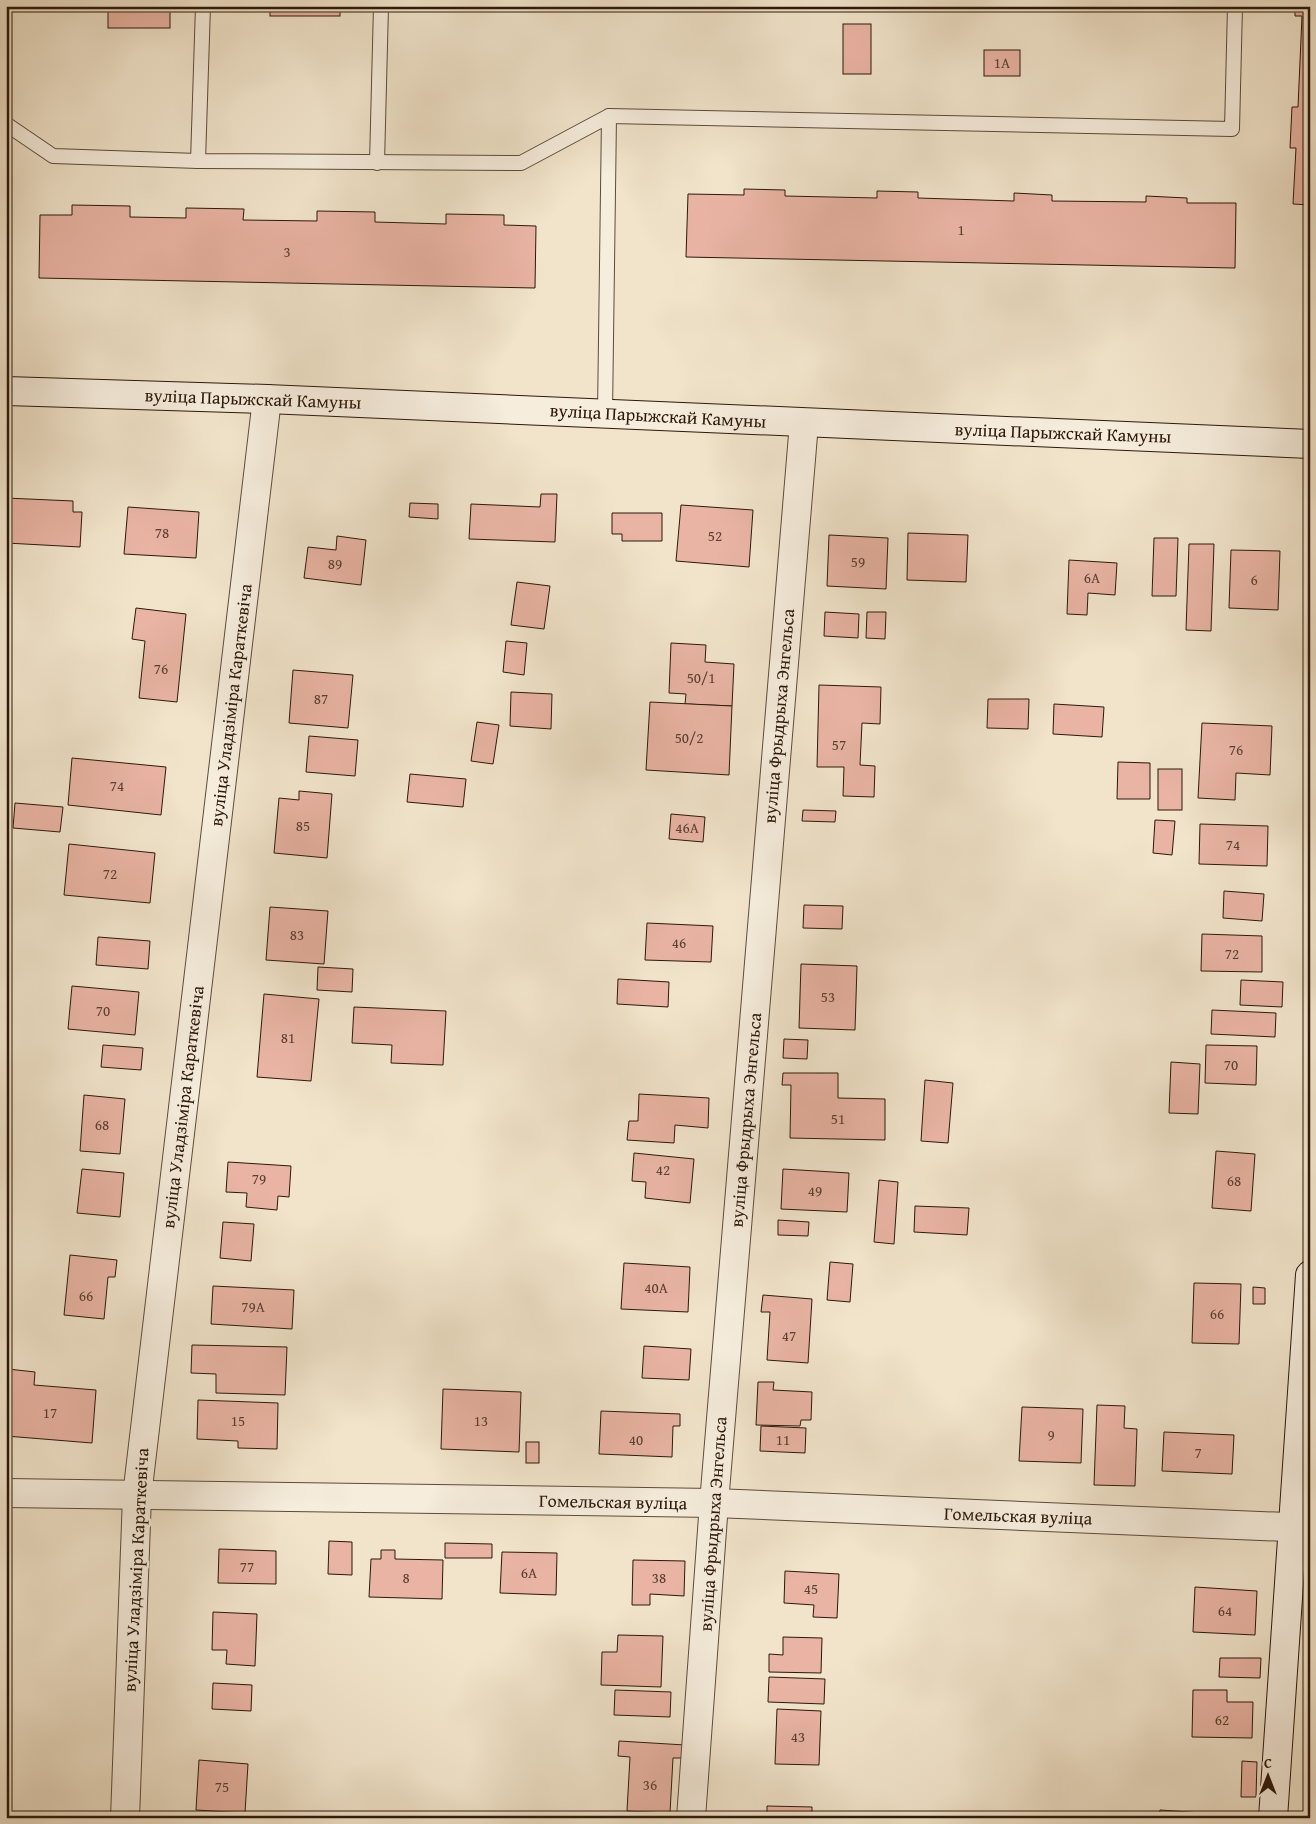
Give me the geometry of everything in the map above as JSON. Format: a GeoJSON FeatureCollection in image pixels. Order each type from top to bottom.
{"type":"FeatureCollection","features":[{"type":"Feature","properties":{"kind":"street","name":"вуліца Парыжскай Камуны"},"geometry":{"type":"LineString","coordinates":[[6,391],[267,399],[1310,444]]}},
{"type":"Feature","properties":{"kind":"street","name":"вуліца Уладзіміра Караткевіча"},"geometry":{"type":"LineString","coordinates":[[125,1818],[137,1496],[267,399]]}},
{"type":"Feature","properties":{"kind":"street","name":"вуліца Фрыдрыха Энгельса"},"geometry":{"type":"LineString","coordinates":[[691,1818],[714,1503],[804,422]]}},
{"type":"Feature","properties":{"kind":"street"},"geometry":{"type":"LineString","coordinates":[[1273,1818],[1301,1528],[1310,1274]]}},
{"type":"Feature","properties":{"kind":"street","name":"Гомельская вуліца"},"geometry":{"type":"LineString","coordinates":[[6,1493],[714,1503],[1301,1528]]}},
{"type":"Feature","properties":{"kind":"lane"},"geometry":{"type":"LineString","coordinates":[[198,161],[203,6]]}},
{"type":"Feature","properties":{"kind":"lane"},"geometry":{"type":"LineString","coordinates":[[377,163],[381,6]]}},
{"type":"Feature","properties":{"kind":"lane"},"geometry":{"type":"LineString","coordinates":[[6,124],[53,156],[198,161],[377,163],[521,163],[608,116],[1232,129],[1235,6]]}},
{"type":"Feature","properties":{"kind":"lane"},"geometry":{"type":"LineString","coordinates":[[605,414],[608,116]]}},
{"type":"Feature","properties":{"kind":"building"},"geometry":{"type":"Polygon","coordinates":[[[108,6],[170,6],[170,28],[108,28],[108,6]]]}},
{"type":"Feature","properties":{"kind":"building"},"geometry":{"type":"Polygon","coordinates":[[[270,6],[340,6],[340,16],[270,16],[270,6]]]}},
{"type":"Feature","properties":{"kind":"building"},"geometry":{"type":"Polygon","coordinates":[[[1295,6],[1310,6],[1310,205],[1293,204],[1296,148],[1290,148],[1292,107],[1298,107],[1302,16],[1295,16],[1295,6]]]}},
{"type":"Feature","properties":{"kind":"building"},"geometry":{"type":"Polygon","coordinates":[[[843,24],[871,24],[871,74],[843,74],[843,24]]]}},
{"type":"Feature","properties":{"kind":"building"},"geometry":{"type":"Polygon","coordinates":[[[984,50],[1020,50],[1020,76],[984,76],[984,50]]]}},
{"type":"Feature","properties":{"kind":"building"},"geometry":{"type":"Polygon","coordinates":[[[744,189],[785,190],[785,196],[877,198],[877,191],[918,192],[918,198],[1014,201],[1014,193],[1052,195],[1052,201],[1146,202],[1146,196],[1187,198],[1187,203],[1236,203],[1235,268],[686,257],[688,194],[744,195],[744,189]]]}},
{"type":"Feature","properties":{"kind":"building"},"geometry":{"type":"Polygon","coordinates":[[[72,205],[130,206],[130,217],[186,218],[186,208],[244,209],[243,220],[317,221],[317,211],[375,212],[375,222],[446,224],[446,214],[504,215],[504,225],[536,226],[535,288],[39,278],[40,215],[72,215],[72,205]]]}},
{"type":"Feature","properties":{"kind":"building"},"geometry":{"type":"Polygon","coordinates":[[[541,494],[557,494],[555,542],[469,539],[471,504],[540,507],[541,494]]]}},
{"type":"Feature","properties":{"kind":"building"},"geometry":{"type":"Polygon","coordinates":[[[6,498],[73,501],[73,512],[82,512],[80,547],[6,543],[6,498]]]}},
{"type":"Feature","properties":{"kind":"building"},"geometry":{"type":"Polygon","coordinates":[[[410,503],[438,504],[438,519],[409,517],[410,503]]]}},
{"type":"Feature","properties":{"kind":"building"},"geometry":{"type":"Polygon","coordinates":[[[681,505],[753,510],[749,567],[676,561],[681,505]]]}},
{"type":"Feature","properties":{"kind":"building"},"geometry":{"type":"Polygon","coordinates":[[[128,507],[199,512],[196,558],[124,554],[128,507]]]}},
{"type":"Feature","properties":{"kind":"building"},"geometry":{"type":"Polygon","coordinates":[[[612,513],[662,513],[662,541],[622,541],[622,534],[612,534],[612,513]]]}},
{"type":"Feature","properties":{"kind":"building"},"geometry":{"type":"Polygon","coordinates":[[[908,533],[968,535],[966,582],[907,580],[908,533]]]}},
{"type":"Feature","properties":{"kind":"building"},"geometry":{"type":"Polygon","coordinates":[[[829,535],[888,538],[886,589],[827,586],[829,535]]]}},
{"type":"Feature","properties":{"kind":"building"},"geometry":{"type":"Polygon","coordinates":[[[337,536],[366,540],[361,585],[304,578],[308,547],[336,550],[337,536]]]}},
{"type":"Feature","properties":{"kind":"building"},"geometry":{"type":"Polygon","coordinates":[[[1154,538],[1178,538],[1176,596],[1152,596],[1154,538]]]}},
{"type":"Feature","properties":{"kind":"building"},"geometry":{"type":"Polygon","coordinates":[[[1189,544],[1214,544],[1211,631],[1186,630],[1189,544]]]}},
{"type":"Feature","properties":{"kind":"building"},"geometry":{"type":"Polygon","coordinates":[[[1231,550],[1280,551],[1278,610],[1229,608],[1231,550]]]}},
{"type":"Feature","properties":{"kind":"building"},"geometry":{"type":"Polygon","coordinates":[[[1069,560],[1117,563],[1115,595],[1088,593],[1087,615],[1067,614],[1069,560]]]}},
{"type":"Feature","properties":{"kind":"building"},"geometry":{"type":"Polygon","coordinates":[[[517,582],[550,586],[544,629],[511,625],[517,582]]]}},
{"type":"Feature","properties":{"kind":"building"},"geometry":{"type":"Polygon","coordinates":[[[136,608],[186,614],[177,702],[139,698],[145,641],[132,639],[136,608]]]}},
{"type":"Feature","properties":{"kind":"building"},"geometry":{"type":"Polygon","coordinates":[[[825,612],[859,614],[858,638],[824,636],[825,612]]]}},
{"type":"Feature","properties":{"kind":"building"},"geometry":{"type":"Polygon","coordinates":[[[867,612],[886,612],[885,639],[866,638],[867,612]]]}},
{"type":"Feature","properties":{"kind":"building"},"geometry":{"type":"Polygon","coordinates":[[[506,641],[527,643],[524,675],[503,672],[506,641]]]}},
{"type":"Feature","properties":{"kind":"building"},"geometry":{"type":"Polygon","coordinates":[[[671,643],[706,645],[705,662],[734,664],[732,706],[685,704],[686,694],[669,693],[671,643]]]}},
{"type":"Feature","properties":{"kind":"building"},"geometry":{"type":"Polygon","coordinates":[[[293,670],[353,675],[348,728],[289,723],[293,670]]]}},
{"type":"Feature","properties":{"kind":"building"},"geometry":{"type":"Polygon","coordinates":[[[819,685],[881,687],[880,724],[862,723],[860,765],[875,766],[874,797],[843,796],[844,767],[817,767],[819,685]]]}},
{"type":"Feature","properties":{"kind":"building"},"geometry":{"type":"Polygon","coordinates":[[[511,692],[552,694],[551,729],[510,726],[511,692]]]}},
{"type":"Feature","properties":{"kind":"building"},"geometry":{"type":"Polygon","coordinates":[[[988,699],[1029,699],[1028,729],[987,728],[988,699]]]}},
{"type":"Feature","properties":{"kind":"building"},"geometry":{"type":"Polygon","coordinates":[[[650,702],[732,706],[729,775],[646,770],[650,702]]]}},
{"type":"Feature","properties":{"kind":"building"},"geometry":{"type":"Polygon","coordinates":[[[1054,704],[1104,707],[1102,737],[1053,734],[1054,704]]]}},
{"type":"Feature","properties":{"kind":"building"},"geometry":{"type":"Polygon","coordinates":[[[477,722],[499,725],[493,764],[471,761],[477,722]]]}},
{"type":"Feature","properties":{"kind":"building"},"geometry":{"type":"Polygon","coordinates":[[[1202,723],[1272,726],[1270,775],[1236,773],[1235,800],[1198,798],[1202,723]]]}},
{"type":"Feature","properties":{"kind":"building"},"geometry":{"type":"Polygon","coordinates":[[[309,736],[358,740],[355,776],[306,772],[309,736]]]}},
{"type":"Feature","properties":{"kind":"building"},"geometry":{"type":"Polygon","coordinates":[[[72,758],[166,767],[161,815],[68,805],[72,758]]]}},
{"type":"Feature","properties":{"kind":"building"},"geometry":{"type":"Polygon","coordinates":[[[1118,762],[1150,763],[1150,799],[1117,799],[1118,762]]]}},
{"type":"Feature","properties":{"kind":"building"},"geometry":{"type":"Polygon","coordinates":[[[1158,769],[1182,769],[1182,810],[1158,810],[1158,769]]]}},
{"type":"Feature","properties":{"kind":"building"},"geometry":{"type":"Polygon","coordinates":[[[410,774],[466,779],[463,807],[407,802],[410,774]]]}},
{"type":"Feature","properties":{"kind":"building"},"geometry":{"type":"Polygon","coordinates":[[[299,791],[332,794],[327,858],[274,853],[279,798],[299,800],[299,791]]]}},
{"type":"Feature","properties":{"kind":"building"},"geometry":{"type":"Polygon","coordinates":[[[15,803],[63,807],[60,832],[13,828],[15,803]]]}},
{"type":"Feature","properties":{"kind":"building"},"geometry":{"type":"Polygon","coordinates":[[[803,810],[836,811],[835,822],[802,821],[803,810]]]}},
{"type":"Feature","properties":{"kind":"building"},"geometry":{"type":"Polygon","coordinates":[[[671,814],[705,817],[703,842],[669,839],[671,814]]]}},
{"type":"Feature","properties":{"kind":"building"},"geometry":{"type":"Polygon","coordinates":[[[1155,820],[1175,821],[1172,855],[1153,853],[1155,820]]]}},
{"type":"Feature","properties":{"kind":"building"},"geometry":{"type":"Polygon","coordinates":[[[1200,824],[1268,826],[1267,866],[1199,864],[1200,824]]]}},
{"type":"Feature","properties":{"kind":"building"},"geometry":{"type":"Polygon","coordinates":[[[69,844],[155,853],[150,903],[64,895],[69,844]]]}},
{"type":"Feature","properties":{"kind":"building"},"geometry":{"type":"Polygon","coordinates":[[[1224,891],[1264,894],[1262,921],[1223,918],[1224,891]]]}},
{"type":"Feature","properties":{"kind":"building"},"geometry":{"type":"Polygon","coordinates":[[[6,892],[11,893],[6,960],[6,892]]]}},
{"type":"Feature","properties":{"kind":"building"},"geometry":{"type":"Polygon","coordinates":[[[804,905],[843,906],[842,929],[803,928],[804,905]]]}},
{"type":"Feature","properties":{"kind":"building"},"geometry":{"type":"Polygon","coordinates":[[[270,907],[328,911],[324,964],[266,960],[270,907]]]}},
{"type":"Feature","properties":{"kind":"building"},"geometry":{"type":"Polygon","coordinates":[[[647,923],[713,926],[711,962],[645,960],[647,923]]]}},
{"type":"Feature","properties":{"kind":"building"},"geometry":{"type":"Polygon","coordinates":[[[1202,934],[1262,936],[1262,972],[1201,971],[1202,934]]]}},
{"type":"Feature","properties":{"kind":"building"},"geometry":{"type":"Polygon","coordinates":[[[98,937],[150,941],[148,969],[96,965],[98,937]]]}},
{"type":"Feature","properties":{"kind":"building"},"geometry":{"type":"Polygon","coordinates":[[[801,964],[857,966],[855,1030],[799,1028],[801,964]]]}},
{"type":"Feature","properties":{"kind":"building"},"geometry":{"type":"Polygon","coordinates":[[[318,967],[353,969],[352,992],[317,990],[318,967]]]}},
{"type":"Feature","properties":{"kind":"building"},"geometry":{"type":"Polygon","coordinates":[[[618,979],[669,982],[668,1007],[617,1004],[618,979]]]}},
{"type":"Feature","properties":{"kind":"building"},"geometry":{"type":"Polygon","coordinates":[[[1241,980],[1283,982],[1282,1007],[1240,1005],[1241,980]]]}},
{"type":"Feature","properties":{"kind":"building"},"geometry":{"type":"Polygon","coordinates":[[[72,986],[139,992],[135,1035],[68,1029],[72,986]]]}},
{"type":"Feature","properties":{"kind":"building"},"geometry":{"type":"Polygon","coordinates":[[[264,994],[319,999],[311,1081],[257,1077],[264,994]]]}},
{"type":"Feature","properties":{"kind":"building"},"geometry":{"type":"Polygon","coordinates":[[[354,1007],[446,1011],[443,1065],[391,1063],[392,1045],[352,1043],[354,1007]]]}},
{"type":"Feature","properties":{"kind":"building"},"geometry":{"type":"Polygon","coordinates":[[[1212,1010],[1276,1013],[1275,1037],[1211,1034],[1212,1010]]]}},
{"type":"Feature","properties":{"kind":"building"},"geometry":{"type":"Polygon","coordinates":[[[784,1039],[808,1040],[807,1059],[783,1058],[784,1039]]]}},
{"type":"Feature","properties":{"kind":"building"},"geometry":{"type":"Polygon","coordinates":[[[103,1045],[143,1048],[141,1070],[101,1067],[103,1045]]]}},
{"type":"Feature","properties":{"kind":"building"},"geometry":{"type":"Polygon","coordinates":[[[1206,1045],[1257,1046],[1256,1085],[1205,1083],[1206,1045]]]}},
{"type":"Feature","properties":{"kind":"building"},"geometry":{"type":"Polygon","coordinates":[[[1171,1062],[1200,1064],[1198,1114],[1169,1113],[1171,1062]]]}},
{"type":"Feature","properties":{"kind":"building"},"geometry":{"type":"Polygon","coordinates":[[[783,1073],[838,1073],[838,1098],[885,1099],[885,1140],[790,1138],[791,1085],[782,1085],[783,1073]]]}},
{"type":"Feature","properties":{"kind":"building"},"geometry":{"type":"Polygon","coordinates":[[[925,1080],[953,1083],[948,1143],[921,1141],[925,1080]]]}},
{"type":"Feature","properties":{"kind":"building"},"geometry":{"type":"Polygon","coordinates":[[[639,1094],[709,1098],[708,1128],[675,1125],[674,1143],[627,1140],[629,1121],[638,1121],[639,1094]]]}},
{"type":"Feature","properties":{"kind":"building"},"geometry":{"type":"Polygon","coordinates":[[[84,1095],[125,1099],[120,1154],[80,1151],[84,1095]]]}},
{"type":"Feature","properties":{"kind":"building"},"geometry":{"type":"Polygon","coordinates":[[[1216,1151],[1255,1154],[1251,1211],[1212,1208],[1216,1151]]]}},
{"type":"Feature","properties":{"kind":"building"},"geometry":{"type":"Polygon","coordinates":[[[634,1153],[694,1159],[690,1203],[645,1198],[646,1182],[632,1181],[634,1153]]]}},
{"type":"Feature","properties":{"kind":"building"},"geometry":{"type":"Polygon","coordinates":[[[228,1162],[291,1166],[289,1197],[278,1196],[277,1210],[246,1207],[247,1193],[226,1192],[228,1162]]]}},
{"type":"Feature","properties":{"kind":"building"},"geometry":{"type":"Polygon","coordinates":[[[82,1169],[124,1173],[120,1217],[77,1213],[82,1169]]]}},
{"type":"Feature","properties":{"kind":"building"},"geometry":{"type":"Polygon","coordinates":[[[783,1169],[849,1173],[847,1212],[781,1209],[783,1169]]]}},
{"type":"Feature","properties":{"kind":"building"},"geometry":{"type":"Polygon","coordinates":[[[879,1180],[898,1182],[894,1244],[874,1242],[879,1180]]]}},
{"type":"Feature","properties":{"kind":"building"},"geometry":{"type":"Polygon","coordinates":[[[915,1206],[969,1208],[967,1235],[914,1232],[915,1206]]]}},
{"type":"Feature","properties":{"kind":"building"},"geometry":{"type":"Polygon","coordinates":[[[778,1220],[809,1222],[808,1236],[778,1235],[778,1220]]]}},
{"type":"Feature","properties":{"kind":"building"},"geometry":{"type":"Polygon","coordinates":[[[223,1222],[254,1224],[251,1261],[220,1258],[223,1222]]]}},
{"type":"Feature","properties":{"kind":"building"},"geometry":{"type":"Polygon","coordinates":[[[70,1255],[117,1260],[115,1277],[108,1277],[104,1319],[64,1315],[70,1255]]]}},
{"type":"Feature","properties":{"kind":"building"},"geometry":{"type":"Polygon","coordinates":[[[830,1262],[853,1264],[850,1302],[827,1300],[830,1262]]]}},
{"type":"Feature","properties":{"kind":"building"},"geometry":{"type":"Polygon","coordinates":[[[624,1263],[690,1267],[688,1312],[621,1309],[624,1263]]]}},
{"type":"Feature","properties":{"kind":"building"},"geometry":{"type":"Polygon","coordinates":[[[1194,1283],[1241,1284],[1239,1344],[1192,1343],[1194,1283]]]}},
{"type":"Feature","properties":{"kind":"building"},"geometry":{"type":"Polygon","coordinates":[[[213,1286],[294,1290],[292,1329],[211,1324],[213,1286]]]}},
{"type":"Feature","properties":{"kind":"building"},"geometry":{"type":"Polygon","coordinates":[[[1253,1287],[1265,1288],[1265,1304],[1253,1304],[1253,1287]]]}},
{"type":"Feature","properties":{"kind":"building"},"geometry":{"type":"Polygon","coordinates":[[[763,1295],[812,1299],[808,1363],[767,1360],[770,1312],[761,1312],[763,1295]]]}},
{"type":"Feature","properties":{"kind":"building"},"geometry":{"type":"Polygon","coordinates":[[[192,1345],[287,1347],[285,1395],[216,1393],[216,1374],[191,1373],[192,1345]]]}},
{"type":"Feature","properties":{"kind":"building"},"geometry":{"type":"Polygon","coordinates":[[[644,1346],[691,1349],[689,1380],[642,1378],[644,1346]]]}},
{"type":"Feature","properties":{"kind":"building"},"geometry":{"type":"Polygon","coordinates":[[[8,1369],[35,1372],[34,1385],[96,1390],[92,1443],[6,1436],[8,1369]]]}},
{"type":"Feature","properties":{"kind":"building"},"geometry":{"type":"Polygon","coordinates":[[[758,1382],[774,1382],[773,1390],[812,1392],[811,1420],[801,1420],[800,1426],[756,1425],[758,1382]]]}},
{"type":"Feature","properties":{"kind":"building"},"geometry":{"type":"Polygon","coordinates":[[[443,1389],[521,1392],[519,1452],[441,1449],[443,1389]]]}},
{"type":"Feature","properties":{"kind":"building"},"geometry":{"type":"Polygon","coordinates":[[[198,1400],[278,1403],[277,1449],[238,1448],[238,1441],[197,1439],[198,1400]]]}},
{"type":"Feature","properties":{"kind":"building"},"geometry":{"type":"Polygon","coordinates":[[[1097,1405],[1125,1406],[1124,1428],[1137,1429],[1135,1486],[1094,1485],[1097,1405]]]}},
{"type":"Feature","properties":{"kind":"building"},"geometry":{"type":"Polygon","coordinates":[[[1022,1407],[1083,1409],[1081,1463],[1019,1461],[1022,1407]]]}},
{"type":"Feature","properties":{"kind":"building"},"geometry":{"type":"Polygon","coordinates":[[[601,1411],[680,1414],[680,1426],[673,1426],[672,1457],[599,1454],[601,1411]]]}},
{"type":"Feature","properties":{"kind":"building"},"geometry":{"type":"Polygon","coordinates":[[[761,1426],[806,1428],[805,1453],[760,1451],[761,1426]]]}},
{"type":"Feature","properties":{"kind":"building"},"geometry":{"type":"Polygon","coordinates":[[[1164,1432],[1234,1435],[1232,1474],[1162,1471],[1164,1432]]]}},
{"type":"Feature","properties":{"kind":"building"},"geometry":{"type":"Polygon","coordinates":[[[526,1442],[539,1442],[539,1463],[526,1463],[526,1442]]]}},
{"type":"Feature","properties":{"kind":"building"},"geometry":{"type":"Polygon","coordinates":[[[329,1541],[352,1542],[352,1575],[328,1574],[329,1541]]]}},
{"type":"Feature","properties":{"kind":"building"},"geometry":{"type":"Polygon","coordinates":[[[445,1543],[492,1544],[492,1558],[445,1558],[445,1543]]]}},
{"type":"Feature","properties":{"kind":"building"},"geometry":{"type":"Polygon","coordinates":[[[219,1549],[276,1551],[276,1584],[218,1583],[219,1549]]]}},
{"type":"Feature","properties":{"kind":"building"},"geometry":{"type":"Polygon","coordinates":[[[381,1550],[395,1550],[395,1559],[443,1560],[442,1599],[369,1597],[371,1559],[381,1559],[381,1550]]]}},
{"type":"Feature","properties":{"kind":"building"},"geometry":{"type":"Polygon","coordinates":[[[502,1552],[557,1553],[556,1595],[500,1593],[502,1552]]]}},
{"type":"Feature","properties":{"kind":"building"},"geometry":{"type":"Polygon","coordinates":[[[633,1560],[685,1561],[684,1596],[650,1594],[650,1605],[632,1605],[633,1560]]]}},
{"type":"Feature","properties":{"kind":"building"},"geometry":{"type":"Polygon","coordinates":[[[785,1571],[839,1574],[837,1618],[813,1617],[814,1605],[784,1603],[785,1571]]]}},
{"type":"Feature","properties":{"kind":"building"},"geometry":{"type":"Polygon","coordinates":[[[1195,1587],[1257,1591],[1255,1635],[1193,1632],[1195,1587]]]}},
{"type":"Feature","properties":{"kind":"building"},"geometry":{"type":"Polygon","coordinates":[[[213,1612],[257,1614],[255,1666],[226,1664],[227,1650],[212,1650],[213,1612]]]}},
{"type":"Feature","properties":{"kind":"building"},"geometry":{"type":"Polygon","coordinates":[[[618,1635],[663,1636],[661,1687],[601,1685],[602,1652],[617,1652],[618,1635]]]}},
{"type":"Feature","properties":{"kind":"building"},"geometry":{"type":"Polygon","coordinates":[[[783,1637],[822,1638],[821,1673],[769,1672],[769,1654],[783,1655],[783,1637]]]}},
{"type":"Feature","properties":{"kind":"building"},"geometry":{"type":"Polygon","coordinates":[[[1220,1658],[1261,1658],[1260,1678],[1219,1677],[1220,1658]]]}},
{"type":"Feature","properties":{"kind":"building"},"geometry":{"type":"Polygon","coordinates":[[[769,1677],[825,1679],[824,1704],[768,1702],[769,1677]]]}},
{"type":"Feature","properties":{"kind":"building"},"geometry":{"type":"Polygon","coordinates":[[[213,1683],[252,1685],[251,1711],[212,1709],[213,1683]]]}},
{"type":"Feature","properties":{"kind":"building"},"geometry":{"type":"Polygon","coordinates":[[[615,1690],[671,1692],[670,1717],[614,1715],[615,1690]]]}},
{"type":"Feature","properties":{"kind":"building"},"geometry":{"type":"Polygon","coordinates":[[[1193,1690],[1227,1690],[1227,1702],[1253,1702],[1252,1738],[1192,1737],[1193,1690]]]}},
{"type":"Feature","properties":{"kind":"building"},"geometry":{"type":"Polygon","coordinates":[[[777,1709],[821,1711],[819,1765],[775,1764],[777,1709]]]}},
{"type":"Feature","properties":{"kind":"building"},"geometry":{"type":"Polygon","coordinates":[[[619,1741],[685,1745],[685,1758],[673,1758],[670,1813],[627,1811],[630,1757],[618,1756],[619,1741]]]}},
{"type":"Feature","properties":{"kind":"building"},"geometry":{"type":"Polygon","coordinates":[[[199,1760],[248,1764],[245,1813],[196,1810],[199,1760]]]}},
{"type":"Feature","properties":{"kind":"building"},"geometry":{"type":"Polygon","coordinates":[[[1242,1761],[1257,1762],[1256,1797],[1241,1797],[1242,1761]]]}},
{"type":"Feature","properties":{"kind":"building"},"geometry":{"type":"Polygon","coordinates":[[[767,1806],[812,1807],[812,1818],[767,1818],[767,1806]]]}},
{"type":"Feature","properties":{"kind":"building"},"geometry":{"type":"Polygon","coordinates":[[[1160,1810],[1245,1816],[1245,1818],[1159,1818],[1160,1810]]]}}]}
